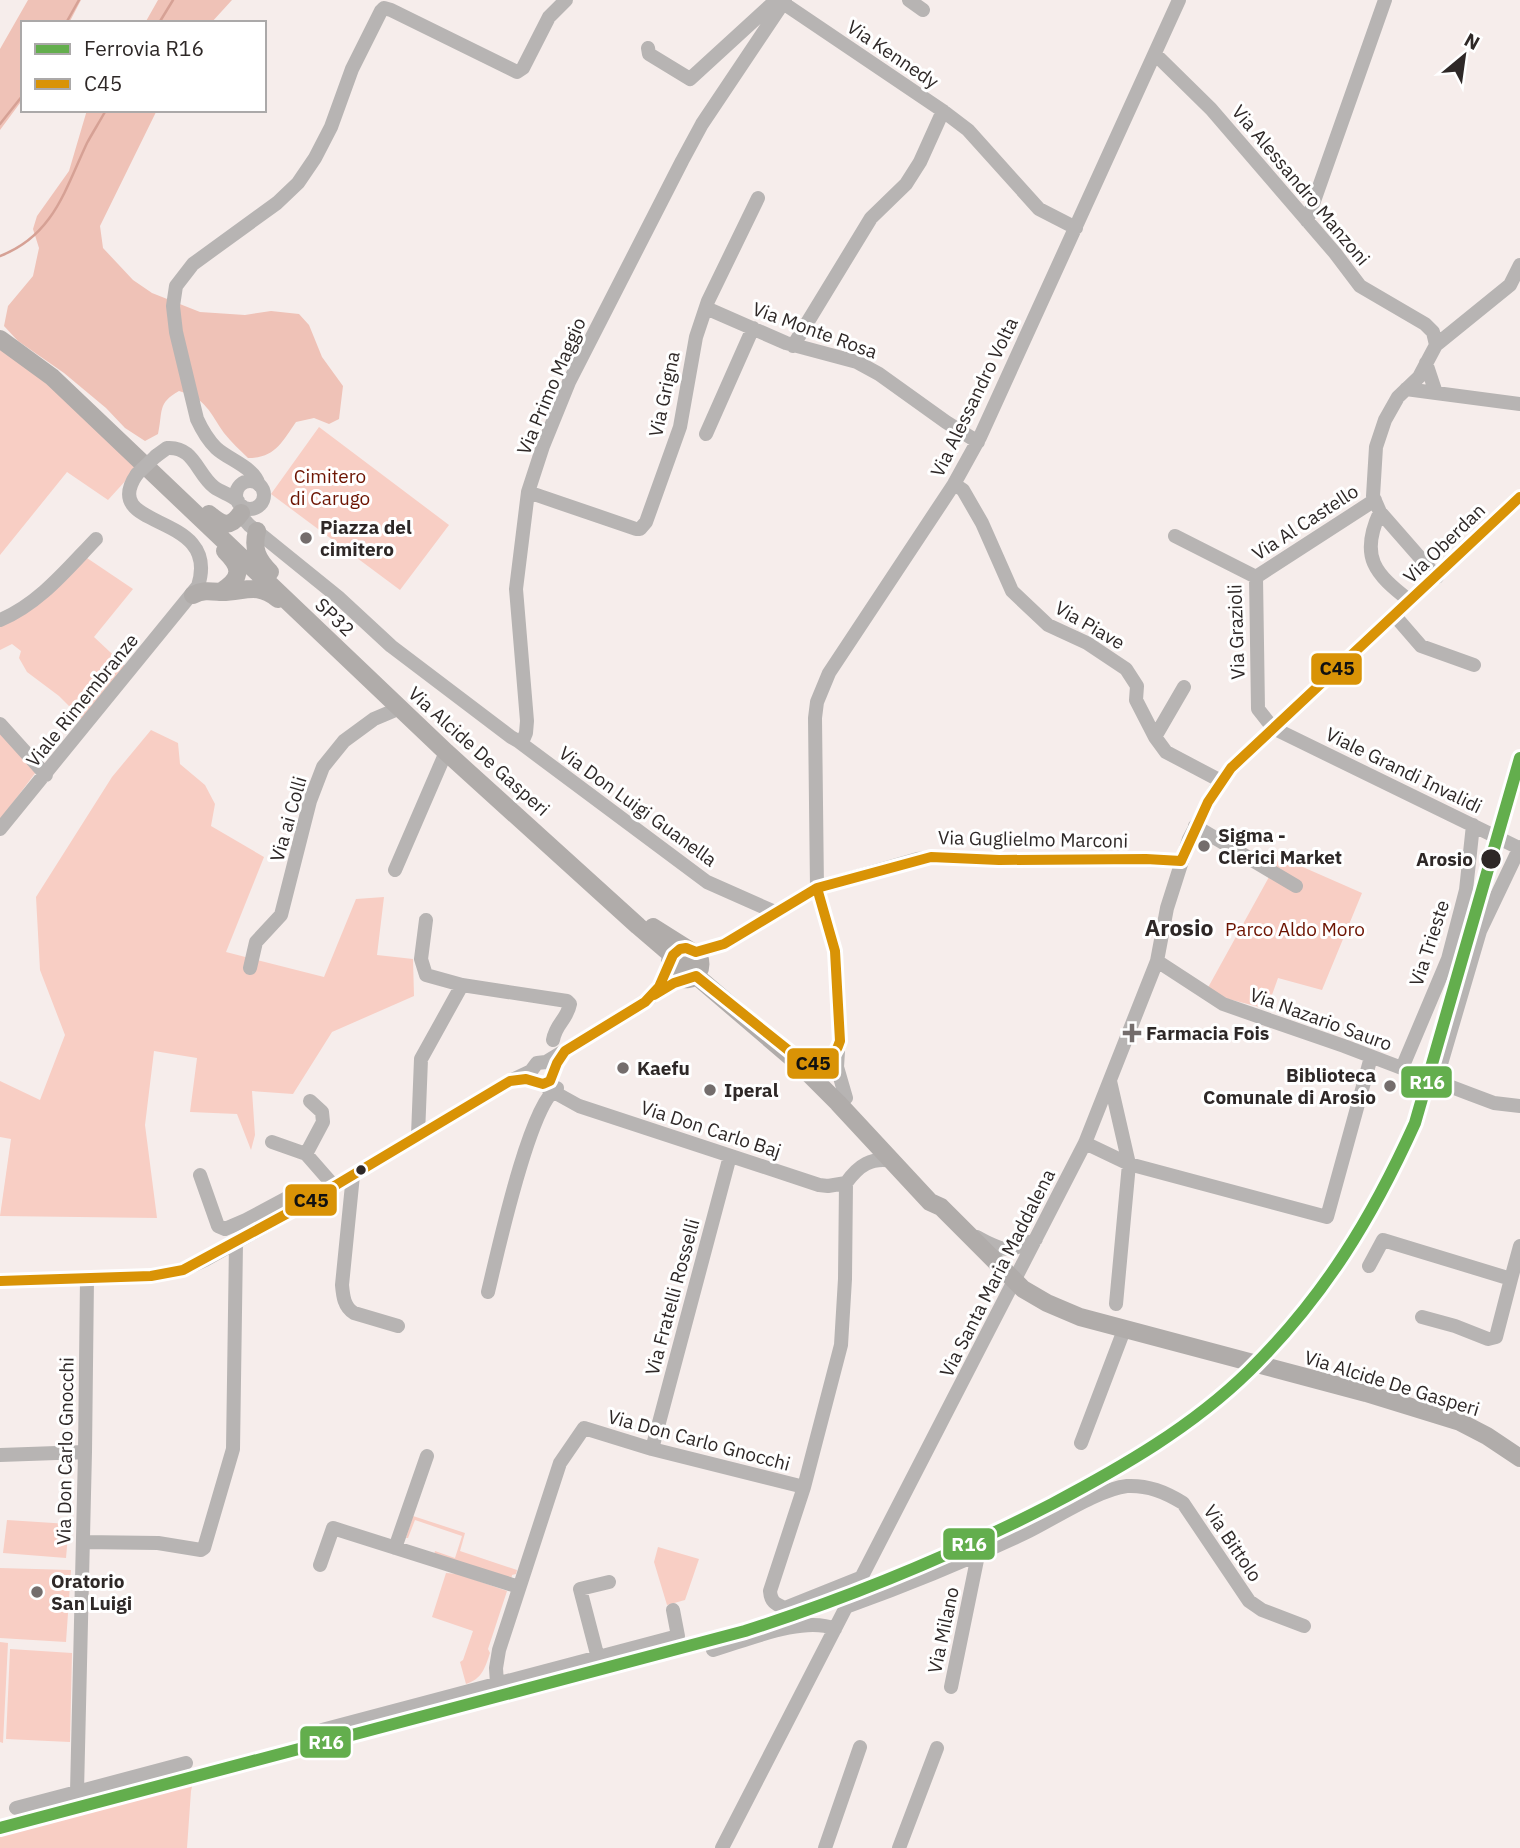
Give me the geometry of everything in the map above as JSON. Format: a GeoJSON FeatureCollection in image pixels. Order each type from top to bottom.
{"type":"FeatureCollection","features":[{"type":"Feature","properties":{"kind":"main road","name":"SP32"},"geometry":{"type":"LineString","coordinates":[[2,340],[52,377],[146,475],[175,494],[346,656]]}},
{"type":"Feature","properties":{"kind":"main road"},"geometry":{"type":"LineString","coordinates":[[146,475],[176,484],[222,524],[232,524],[238,498]]}},
{"type":"Feature","properties":{"kind":"main road"},"geometry":{"type":"LineString","coordinates":[[175,494],[180,508],[238,566],[234,580],[222,591]]}},
{"type":"Feature","properties":{"kind":"main road"},"geometry":{"type":"LineString","coordinates":[[257,531],[255,550],[260,562],[289,591],[298,610]]}},
{"type":"Feature","properties":{"kind":"main road"},"geometry":{"type":"LineString","coordinates":[[193,595],[204,590],[260,590],[298,610]]}},
{"type":"Feature","properties":{"kind":"main road","name":"Via Alcide De Gasperi"},"geometry":{"type":"LineString","coordinates":[[346,656],[446,752],[640,924],[674,964],[694,975],[846,1098],[935,1200],[1014,1281],[1035,1296],[1062,1310],[1125,1330],[1366,1393],[1460,1422],[1520,1458]]}},
{"type":"Feature","properties":{"kind":"main road"},"geometry":{"type":"LineString","coordinates":[[640,924],[640,934],[661,959],[663,969],[674,964]]}},
{"type":"Feature","properties":{"kind":"main road","name":"Via Alcide De Gasperi"},"geometry":{"type":"LineString","coordinates":[[694,975],[803,1062],[893,1166],[904,1167],[935,1200]]}},
{"type":"Feature","properties":{"kind":"street"},"geometry":{"type":"LineString","coordinates":[[257,531],[264,496],[259,485],[252,472],[216,448],[197,419],[176,332],[173,306],[176,286],[193,264],[277,203],[298,183],[331,127],[352,69],[384,8],[517,72],[523,68],[549,18],[566,0]]}},
{"type":"Feature","properties":{"kind":"street"},"geometry":{"type":"LineString","coordinates":[[909,0],[923,10]]}},
{"type":"Feature","properties":{"kind":"street","name":"Via Alessandro Volta"},"geometry":{"type":"LineString","coordinates":[[846,1098],[837,1067],[840,1041],[835,951],[817,888],[816,718],[821,688],[954,484],[978,442],[1179,0]]}},
{"type":"Feature","properties":{"kind":"street"},"geometry":{"type":"LineString","coordinates":[[1307,221],[1385,0]]}},
{"type":"Feature","properties":{"kind":"street"},"geometry":{"type":"LineString","coordinates":[[648,48],[649,54],[690,79],[773,3],[784,2]]}},
{"type":"Feature","properties":{"kind":"street","name":"Via Kennedy"},"geometry":{"type":"LineString","coordinates":[[784,2],[968,130],[1039,209],[1076,228]]}},
{"type":"Feature","properties":{"kind":"street","name":"Via Primo Maggio"},"geometry":{"type":"LineString","coordinates":[[519,741],[525,737],[527,727],[516,589],[528,492],[548,433],[569,382],[702,124],[784,2]]}},
{"type":"Feature","properties":{"kind":"street","name":"Via Alessandro Manzoni"},"geometry":{"type":"LineString","coordinates":[[1156,54],[1211,109],[1360,286],[1425,324],[1433,332],[1436,345]]}},
{"type":"Feature","properties":{"kind":"street"},"geometry":{"type":"LineString","coordinates":[[793,345],[871,218],[906,184],[943,111]]}},
{"type":"Feature","properties":{"kind":"street","name":"Via Grigna"},"geometry":{"type":"LineString","coordinates":[[528,492],[636,529],[643,526],[680,427],[694,344],[706,308],[758,198]]}},
{"type":"Feature","properties":{"kind":"street"},"geometry":{"type":"LineString","coordinates":[[1410,601],[1379,573],[1369,555],[1377,506],[1373,470],[1376,447],[1385,420],[1398,397],[1419,377],[1436,345],[1510,285],[1520,265]]}},
{"type":"Feature","properties":{"kind":"street","name":"Via Monte Rosa"},"geometry":{"type":"LineString","coordinates":[[706,308],[793,345],[857,362],[879,374],[978,442]]}},
{"type":"Feature","properties":{"kind":"street"},"geometry":{"type":"LineString","coordinates":[[706,433],[753,328]]}},
{"type":"Feature","properties":{"kind":"street"},"geometry":{"type":"LineString","coordinates":[[1426,363],[1436,393]]}},
{"type":"Feature","properties":{"kind":"street"},"geometry":{"type":"LineString","coordinates":[[1406,390],[1520,404]]}},
{"type":"Feature","properties":{"kind":"street"},"geometry":{"type":"LineString","coordinates":[[193,595],[202,570],[199,554],[189,538],[137,510],[130,493],[146,475],[156,456],[167,448],[183,451],[190,456],[209,482],[238,498],[250,509],[261,503]]}},
{"type":"Feature","properties":{"kind":"street"},"geometry":{"type":"LineString","coordinates":[[237,464],[244,474],[238,498],[246,521],[338,597],[391,646],[519,741]]}},
{"type":"Feature","properties":{"kind":"street"},"geometry":{"type":"LineString","coordinates":[[238,498],[248,481],[259,485]]}},
{"type":"Feature","properties":{"kind":"street","name":"Via Piave"},"geometry":{"type":"LineString","coordinates":[[954,484],[963,490],[982,523],[1012,591],[1048,625],[1087,643],[1126,668],[1137,686],[1136,700],[1166,751],[1221,781]]}},
{"type":"Feature","properties":{"kind":"street","name":"Via Oberdan"},"geometry":{"type":"LineString","coordinates":[[1221,781],[1520,497]]}},
{"type":"Feature","properties":{"kind":"street"},"geometry":{"type":"LineString","coordinates":[[1377,506],[1437,577]]}},
{"type":"Feature","properties":{"kind":"street","name":"Via Al Castello"},"geometry":{"type":"LineString","coordinates":[[1256,577],[1377,506]]}},
{"type":"Feature","properties":{"kind":"street","name":"Via Grazioli"},"geometry":{"type":"LineString","coordinates":[[1175,536],[1256,577],[1258,709],[1273,729]]}},
{"type":"Feature","properties":{"kind":"street"},"geometry":{"type":"LineString","coordinates":[[0,620],[20,610],[43,593],[96,539]]}},
{"type":"Feature","properties":{"kind":"street","name":"Viale Rimembranze"},"geometry":{"type":"LineString","coordinates":[[0,830],[193,595]]}},
{"type":"Feature","properties":{"kind":"street"},"geometry":{"type":"LineString","coordinates":[[1395,616],[1421,646],[1474,665]]}},
{"type":"Feature","properties":{"kind":"street"},"geometry":{"type":"LineString","coordinates":[[1156,737],[1184,687]]}},
{"type":"Feature","properties":{"kind":"street","name":"Via ai Colli"},"geometry":{"type":"LineString","coordinates":[[250,968],[256,942],[281,915],[310,801],[323,767],[344,741],[374,719],[400,708]]}},
{"type":"Feature","properties":{"kind":"street"},"geometry":{"type":"LineString","coordinates":[[0,724],[46,775]]}},
{"type":"Feature","properties":{"kind":"street","name":"Viale Grandi Invalidi"},"geometry":{"type":"LineString","coordinates":[[1273,729],[1520,847]]}},
{"type":"Feature","properties":{"kind":"street","name":"Via Don Luigi Guanella"},"geometry":{"type":"LineString","coordinates":[[519,741],[707,882],[777,913]]}},
{"type":"Feature","properties":{"kind":"street"},"geometry":{"type":"LineString","coordinates":[[395,870],[446,752]]}},
{"type":"Feature","properties":{"kind":"street","name":"Via Santa Maria Maddalena"},"geometry":{"type":"LineString","coordinates":[[722,1848],[1085,1143],[1157,961],[1167,908],[1181,861],[1195,826],[1221,781]]}},
{"type":"Feature","properties":{"kind":"street","name":"Via Trieste"},"geometry":{"type":"LineString","coordinates":[[1402,1068],[1448,959],[1466,890],[1473,825]]}},
{"type":"Feature","properties":{"kind":"street"},"geometry":{"type":"LineString","coordinates":[[1195,826],[1296,886]]}},
{"type":"Feature","properties":{"kind":"street"},"geometry":{"type":"LineString","coordinates":[[1436,1081],[1480,931],[1520,847]]}},
{"type":"Feature","properties":{"kind":"street","name":"Via Guglielmo Marconi"},"geometry":{"type":"LineString","coordinates":[[0,1281],[151,1276],[183,1270],[304,1205],[510,1081],[547,1081],[565,1051],[645,1002],[674,964],[724,944],[817,888],[931,857],[1181,861]]}},
{"type":"Feature","properties":{"kind":"street"},"geometry":{"type":"LineString","coordinates":[[426,920],[421,959],[426,975],[462,985],[567,1001],[570,1004],[569,1009],[555,1029],[554,1040]]}},
{"type":"Feature","properties":{"kind":"street","name":"Via Nazario Sauro"},"geometry":{"type":"LineString","coordinates":[[1157,961],[1223,1004],[1494,1102],[1520,1106]]}},
{"type":"Feature","properties":{"kind":"street"},"geometry":{"type":"LineString","coordinates":[[674,964],[674,982],[694,975]]}},
{"type":"Feature","properties":{"kind":"street"},"geometry":{"type":"LineString","coordinates":[[418,1135],[421,1059],[462,985]]}},
{"type":"Feature","properties":{"kind":"street"},"geometry":{"type":"LineString","coordinates":[[806,1065],[823,1064],[838,1051]]}},
{"type":"Feature","properties":{"kind":"street"},"geometry":{"type":"LineString","coordinates":[[1085,1143],[1129,1164],[1327,1217],[1371,1056]]}},
{"type":"Feature","properties":{"kind":"street","name":"Via Alcide De Gasperi"},"geometry":{"type":"LineString","coordinates":[[806,1065],[802,1074],[860,1133],[865,1142],[856,1170]]}},
{"type":"Feature","properties":{"kind":"street"},"geometry":{"type":"LineString","coordinates":[[488,1292],[520,1166],[540,1111],[542,1092],[547,1081]]}},
{"type":"Feature","properties":{"kind":"street","name":"Via Don Carlo Baj"},"geometry":{"type":"LineString","coordinates":[[547,1081],[579,1106],[819,1185],[846,1184]]}},
{"type":"Feature","properties":{"kind":"street"},"geometry":{"type":"LineString","coordinates":[[1110,1081],[1129,1164],[1116,1304]]}},
{"type":"Feature","properties":{"kind":"street"},"geometry":{"type":"LineString","coordinates":[[306,1154],[323,1122],[322,1112],[310,1101]]}},
{"type":"Feature","properties":{"kind":"street"},"geometry":{"type":"LineString","coordinates":[[272,1142],[306,1154],[334,1186]]}},
{"type":"Feature","properties":{"kind":"street","name":"Via Fratelli Rosselli"},"geometry":{"type":"LineString","coordinates":[[652,1449],[730,1156]]}},
{"type":"Feature","properties":{"kind":"street"},"geometry":{"type":"LineString","coordinates":[[804,1487],[841,1345],[846,1184],[856,1170],[870,1161],[883,1159],[893,1166]]}},
{"type":"Feature","properties":{"kind":"street"},"geometry":{"type":"LineString","coordinates":[[200,1175],[219,1226],[225,1229],[289,1197],[297,1197],[304,1205]]}},
{"type":"Feature","properties":{"kind":"street"},"geometry":{"type":"LineString","coordinates":[[354,1175],[342,1285],[343,1298],[349,1310],[354,1313],[398,1326]]}},
{"type":"Feature","properties":{"kind":"street"},"geometry":{"type":"LineString","coordinates":[[965,1231],[1004,1251],[1014,1250],[1036,1239]]}},
{"type":"Feature","properties":{"kind":"street"},"geometry":{"type":"LineString","coordinates":[[1369,1266],[1383,1240],[1511,1279]]}},
{"type":"Feature","properties":{"kind":"street"},"geometry":{"type":"LineString","coordinates":[[83,1542],[135,1542],[201,1550],[204,1548],[233,1449],[236,1243]]}},
{"type":"Feature","properties":{"kind":"street"},"geometry":{"type":"LineString","coordinates":[[1422,1317],[1488,1339],[1496,1337],[1520,1247]]}},
{"type":"Feature","properties":{"kind":"street","name":"Via Don Carlo Gnocchi"},"geometry":{"type":"LineString","coordinates":[[77,1792],[87,1278]]}},
{"type":"Feature","properties":{"kind":"street"},"geometry":{"type":"LineString","coordinates":[[1081,1443],[1125,1330]]}},
{"type":"Feature","properties":{"kind":"street","name":"Via Don Carlo Gnocchi"},"geometry":{"type":"LineString","coordinates":[[497,1684],[497,1658],[560,1463],[584,1428],[652,1449],[804,1487],[770,1591],[771,1599],[776,1605],[785,1608],[860,1578]]}},
{"type":"Feature","properties":{"kind":"street"},"geometry":{"type":"LineString","coordinates":[[0,1455],[85,1452]]}},
{"type":"Feature","properties":{"kind":"street"},"geometry":{"type":"LineString","coordinates":[[396,1548],[427,1456]]}},
{"type":"Feature","properties":{"kind":"street","name":"Via Bittolo"},"geometry":{"type":"LineString","coordinates":[[978,1555],[1104,1493],[1127,1486],[1154,1489],[1183,1503],[1249,1601],[1262,1610],[1304,1626]]}},
{"type":"Feature","properties":{"kind":"street"},"geometry":{"type":"LineString","coordinates":[[320,1565],[333,1528],[519,1587]]}},
{"type":"Feature","properties":{"kind":"street","name":"Via Milano"},"geometry":{"type":"LineString","coordinates":[[846,1607],[913,1583],[978,1555]]}},
{"type":"Feature","properties":{"kind":"street","name":"Via Milano"},"geometry":{"type":"LineString","coordinates":[[951,1687],[978,1555]]}},
{"type":"Feature","properties":{"kind":"street"},"geometry":{"type":"LineString","coordinates":[[598,1658],[580,1590],[609,1582]]}},
{"type":"Feature","properties":{"kind":"street"},"geometry":{"type":"LineString","coordinates":[[322,1730],[678,1636],[673,1610]]}},
{"type":"Feature","properties":{"kind":"street"},"geometry":{"type":"LineString","coordinates":[[713,1650],[801,1625],[821,1624],[835,1629]]}},
{"type":"Feature","properties":{"kind":"street"},"geometry":{"type":"LineString","coordinates":[[825,1848],[860,1747]]}},
{"type":"Feature","properties":{"kind":"street"},"geometry":{"type":"LineString","coordinates":[[900,1848],[937,1748]]}},
{"type":"Feature","properties":{"kind":"street"},"geometry":{"type":"LineString","coordinates":[[16,1808],[186,1763]]}},
{"type":"Feature","properties":{"kind":"green space"},"geometry":{"type":"Polygon","coordinates":[[[0,349],[44,377],[138,467],[108,500],[67,472],[0,555],[0,349]]]}},
{"type":"Feature","properties":{"kind":"green space","name":"Cimitero di Carugo"},"geometry":{"type":"Polygon","coordinates":[[[319,427],[449,525],[400,590],[271,494],[319,427]]]}},
{"type":"Feature","properties":{"kind":"green space"},"geometry":{"type":"Polygon","coordinates":[[[84,556],[133,589],[94,637],[125,666],[83,720],[59,696],[27,672],[19,658],[21,651],[12,644],[0,650],[0,625],[26,612],[47,597],[84,556]]]}},
{"type":"Feature","properties":{"kind":"green space"},"geometry":{"type":"Polygon","coordinates":[[[0,729],[36,772],[0,820],[0,729]]]}},
{"type":"Feature","properties":{"kind":"green space"},"geometry":{"type":"Polygon","coordinates":[[[151,730],[178,743],[180,764],[205,785],[215,804],[211,826],[264,857],[226,952],[324,977],[356,899],[384,897],[377,955],[413,959],[414,996],[332,1032],[293,1094],[252,1091],[255,1135],[251,1150],[237,1114],[190,1112],[197,1058],[154,1051],[145,1125],[157,1218],[0,1216],[11,1139],[0,1137],[0,1081],[40,1100],[65,1035],[40,970],[36,897],[112,777],[151,730]]]}},
{"type":"Feature","properties":{"kind":"green space","name":"Parco Aldo Moro"},"geometry":{"type":"Polygon","coordinates":[[[1280,857],[1362,893],[1322,990],[1278,978],[1267,1009],[1205,993],[1280,857]]]}},
{"type":"Feature","properties":{"kind":"green space"},"geometry":{"type":"Polygon","coordinates":[[[413,1516],[465,1533],[460,1551],[517,1570],[516,1574],[512,1575],[511,1580],[434,1555],[435,1551],[455,1558],[462,1536],[415,1520],[406,1538],[413,1516]]]}},
{"type":"Feature","properties":{"kind":"green space"},"geometry":{"type":"Polygon","coordinates":[[[7,1520],[69,1524],[66,1558],[3,1553],[7,1520]]]}},
{"type":"Feature","properties":{"kind":"green space"},"geometry":{"type":"Polygon","coordinates":[[[658,1547],[699,1559],[685,1600],[667,1605],[654,1562],[658,1547]]]}},
{"type":"Feature","properties":{"kind":"green space"},"geometry":{"type":"Polygon","coordinates":[[[0,1568],[71,1570],[66,1642],[0,1638],[0,1568]]]}},
{"type":"Feature","properties":{"kind":"green space"},"geometry":{"type":"Polygon","coordinates":[[[446,1573],[458,1574],[507,1591],[484,1668],[476,1679],[466,1684],[460,1662],[473,1631],[432,1617],[446,1573]]]}},
{"type":"Feature","properties":{"kind":"green space"},"geometry":{"type":"Polygon","coordinates":[[[0,1642],[8,1643],[3,1743],[0,1742],[0,1642]]]}},
{"type":"Feature","properties":{"kind":"green space"},"geometry":{"type":"Polygon","coordinates":[[[10,1649],[72,1653],[70,1742],[6,1739],[10,1649]]]}},
{"type":"Feature","properties":{"kind":"green space"},"geometry":{"type":"Polygon","coordinates":[[[196,1770],[191,1791],[187,1848],[0,1848],[0,1829],[196,1770]]]}},
{"type":"Feature","properties":{"kind":"shaded area"},"geometry":{"type":"Polygon","coordinates":[[[28,0],[81,0],[70,21],[21,21],[21,102],[0,130],[0,49],[28,0]]]}},
{"type":"Feature","properties":{"kind":"shaded area"},"geometry":{"type":"Polygon","coordinates":[[[158,0],[232,0],[213,21],[146,21],[158,0]]]}},
{"type":"Feature","properties":{"kind":"shaded area"},"geometry":{"type":"Polygon","coordinates":[[[86,112],[156,112],[100,226],[103,248],[133,280],[152,293],[200,312],[245,315],[271,311],[299,314],[309,325],[322,357],[343,386],[339,419],[329,424],[314,418],[296,422],[277,448],[265,455],[248,458],[201,402],[179,391],[164,404],[158,434],[145,441],[125,428],[106,408],[64,373],[18,341],[4,326],[8,306],[33,276],[39,248],[33,229],[37,216],[69,171],[86,112]]]}},
{"type":"Feature","properties":{"kind":"waterway"},"geometry":{"type":"LineString","coordinates":[[67,21],[79,0]]}},
{"type":"Feature","properties":{"kind":"waterway"},"geometry":{"type":"LineString","coordinates":[[160,21],[173,0]]}},
{"type":"Feature","properties":{"kind":"waterway"},"geometry":{"type":"LineString","coordinates":[[0,124],[21,98]]}},
{"type":"Feature","properties":{"kind":"waterway"},"geometry":{"type":"LineString","coordinates":[[0,256],[33,237],[45,224],[64,194],[87,143],[105,112]]}},
{"type":"Feature","properties":{"kind":"rail line","name":"R16"},"geometry":{"type":"LineString","coordinates":[[0,1828],[745,1631],[785,1618],[901,1574],[1015,1523],[1104,1475],[1180,1428],[1249,1371],[1301,1314],[1344,1255],[1399,1158],[1415,1123],[1520,758]]}},
{"type":"Feature","properties":{"kind":"transit line","name":"C45"},"geometry":{"type":"LineString","coordinates":[[1181,861],[1208,802],[1231,768],[1520,497]]}},
{"type":"Feature","properties":{"kind":"transit line","name":"C45"},"geometry":{"type":"LineString","coordinates":[[0,1281],[151,1276],[183,1270],[301,1206],[510,1081],[526,1079],[543,1084],[550,1081],[565,1051],[645,1002],[659,987],[673,955],[680,949],[696,952],[724,944],[817,888],[931,857],[1181,861]]}},
{"type":"Feature","properties":{"kind":"transit line","name":"C45"},"geometry":{"type":"LineString","coordinates":[[654,995],[674,983],[696,976],[803,1062],[816,1064],[831,1057],[840,1041],[835,951],[817,888]]}},
{"type":"Feature","properties":{"kind":"place","name":"Piazza del cimitero"},"geometry":{"type":"Point","coordinates":[306,538]}},
{"type":"Feature","properties":{"kind":"place","name":"Sigma - Clerici Market"},"geometry":{"type":"Point","coordinates":[1204,846]}},
{"type":"Feature","properties":{"kind":"place","name":"Arosio"},"geometry":{"type":"Point","coordinates":[1491,859]}},
{"type":"Feature","properties":{"kind":"place","name":"Farmacia Fois"},"geometry":{"type":"Point","coordinates":[1132,1033]}},
{"type":"Feature","properties":{"kind":"place","name":"Kaefu"},"geometry":{"type":"Point","coordinates":[623,1068]}},
{"type":"Feature","properties":{"kind":"place","name":"Biblioteca Comunale di Arosio"},"geometry":{"type":"Point","coordinates":[1390,1086]}},
{"type":"Feature","properties":{"kind":"place","name":"Iperal"},"geometry":{"type":"Point","coordinates":[710,1090]}},
{"type":"Feature","properties":{"kind":"place","name":"Oratorio San Luigi"},"geometry":{"type":"Point","coordinates":[37,1592]}},
{"type":"Feature","properties":{"kind":"district","name":"Arosio"},"geometry":{"type":"Point","coordinates":[1179,927]}}]}
